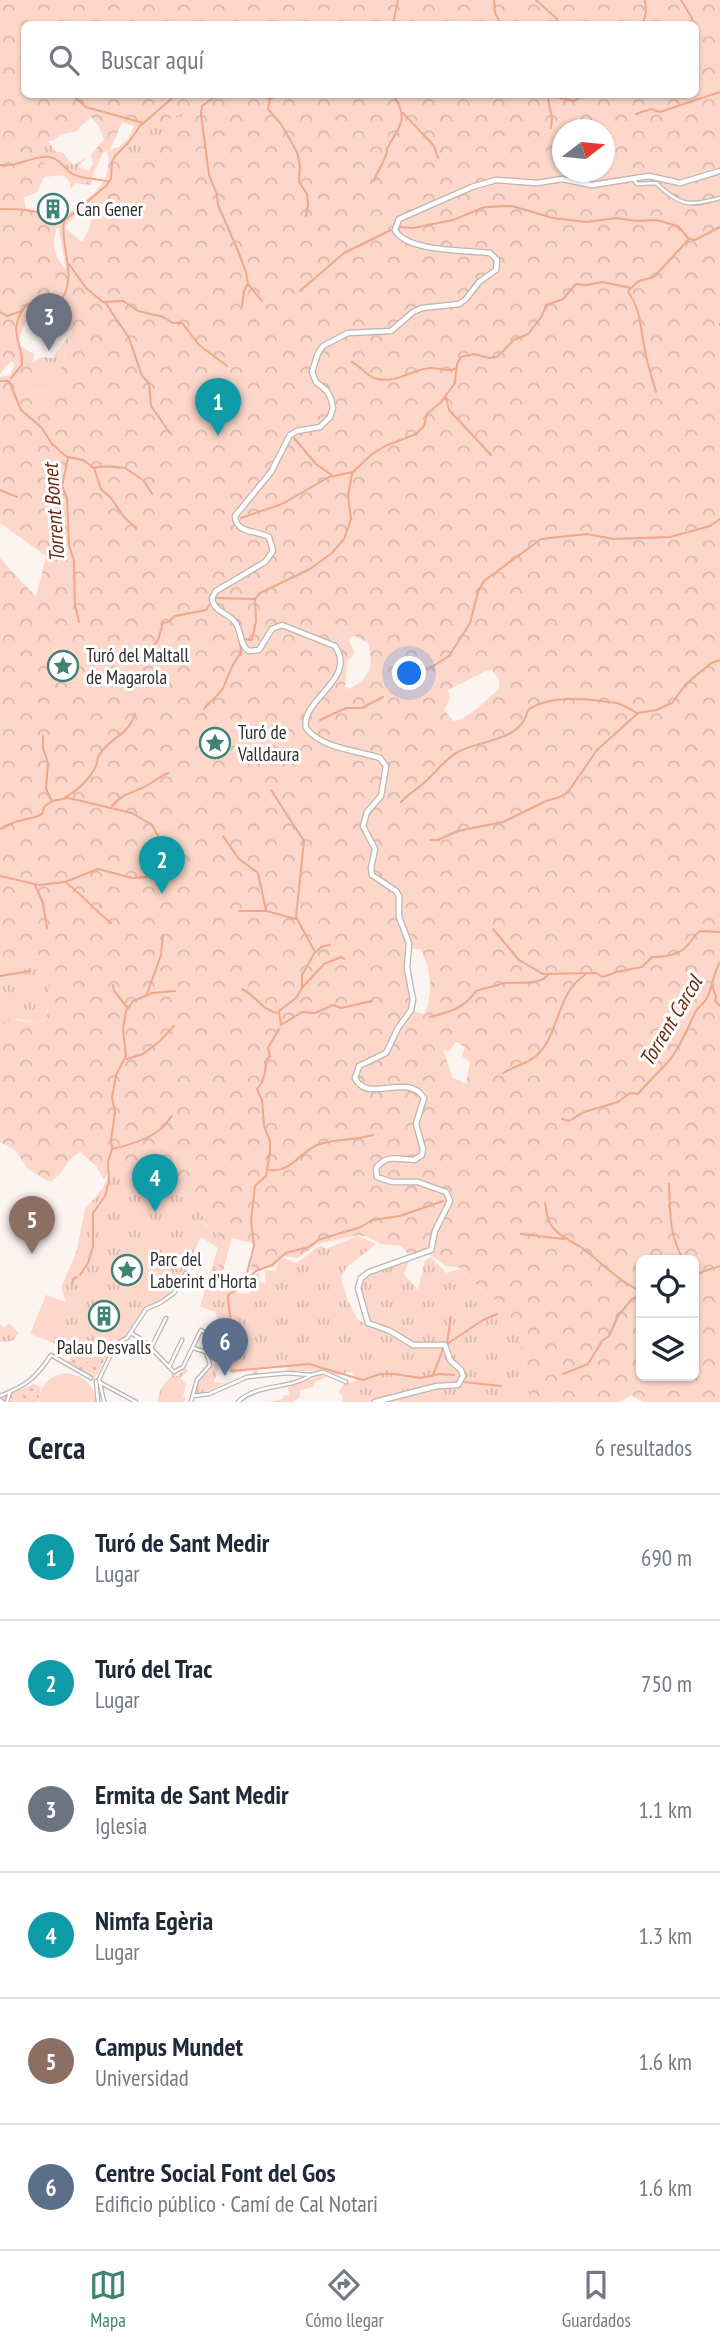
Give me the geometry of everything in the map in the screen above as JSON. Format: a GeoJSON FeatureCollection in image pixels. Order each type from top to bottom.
{"type":"FeatureCollection","features":[{"type":"Feature","properties":{"kind":"street"},"geometry":{"type":"LineString","coordinates":[[375,1402],[437,1386],[456,1385],[463,1378],[461,1370],[450,1360],[445,1345],[413,1345],[390,1331],[369,1324],[365,1319],[358,1290],[360,1280],[369,1272],[423,1254],[433,1248],[436,1229],[450,1204],[449,1195],[444,1191],[418,1182],[381,1180],[375,1173],[377,1166],[385,1160],[397,1157],[415,1160],[421,1157],[423,1151],[416,1126],[424,1101],[421,1093],[400,1085],[366,1088],[358,1083],[355,1076],[360,1064],[379,1058],[387,1051],[398,1027],[411,1010],[413,1000],[407,968],[408,940],[399,917],[399,896],[394,889],[372,875],[374,849],[363,826],[367,812],[381,796],[386,764],[378,757],[331,744],[311,734],[306,728],[307,715],[338,673],[340,657],[335,646],[282,625],[274,628],[259,650],[247,650],[236,623],[215,607],[212,596],[217,590],[265,562],[272,553],[273,543],[269,537],[239,527],[235,516],[271,472],[289,436],[297,431],[320,427],[330,417],[333,408],[331,399],[327,391],[316,382],[312,372],[323,346],[348,333],[391,331],[413,312],[422,308],[459,304],[496,268],[497,260],[490,253],[425,247],[401,238],[395,230],[398,221],[472,187],[496,180],[533,183],[562,179],[592,185],[653,176],[680,183],[720,171]]}},
{"type":"Feature","properties":{"kind":"street"},"geometry":{"type":"LineString","coordinates":[[633,179],[637,184],[656,183],[664,192],[691,205],[720,198]]}},
{"type":"Feature","properties":{"kind":"street"},"geometry":{"type":"LineString","coordinates":[[99,1402],[98,1381],[116,1344],[131,1333],[146,1309],[174,1293],[186,1273]]}},
{"type":"Feature","properties":{"kind":"street"},"geometry":{"type":"LineString","coordinates":[[151,1348],[166,1318]]}},
{"type":"Feature","properties":{"kind":"street"},"geometry":{"type":"LineString","coordinates":[[131,1333],[151,1348],[174,1372],[183,1367],[201,1331],[211,1336],[206,1352],[210,1366],[197,1380],[191,1402]]}},
{"type":"Feature","properties":{"kind":"street"},"geometry":{"type":"LineString","coordinates":[[169,1367],[181,1339]]}},
{"type":"Feature","properties":{"kind":"street"},"geometry":{"type":"LineString","coordinates":[[193,1348],[206,1352]]}},
{"type":"Feature","properties":{"kind":"street"},"geometry":{"type":"LineString","coordinates":[[3,1400],[10,1392],[37,1377],[51,1355],[91,1378]]}},
{"type":"Feature","properties":{"kind":"street"},"geometry":{"type":"LineString","coordinates":[[238,1402],[248,1393],[284,1386],[323,1372],[346,1382]]}},
{"type":"Feature","properties":{"kind":"street"},"geometry":{"type":"LineString","coordinates":[[193,1396],[209,1394],[247,1377],[288,1373],[311,1375]]}},
{"type":"Feature","properties":{"kind":"street"},"geometry":{"type":"LineString","coordinates":[[98,1381],[104,1402]]}},
{"type":"Feature","properties":{"kind":"street"},"geometry":{"type":"LineString","coordinates":[[98,1381],[136,1402]]}},
{"type":"Feature","properties":{"kind":"street"},"geometry":{"type":"LineString","coordinates":[[3,1400],[10,1392]]}},
{"type":"Feature","properties":{"kind":"green space"},"geometry":{"type":"Polygon","coordinates":[[[0,0],[720,0],[720,1402],[643,1402],[631,1395],[620,1402],[556,1402],[530,1394],[519,1337],[512,1319],[463,1268],[446,1266],[425,1251],[409,1254],[401,1246],[380,1244],[358,1235],[318,1244],[298,1258],[283,1256],[274,1267],[253,1271],[250,1270],[255,1247],[252,1243],[232,1238],[222,1274],[217,1274],[223,1242],[216,1231],[206,1227],[207,1222],[194,1204],[121,1161],[113,1163],[104,1180],[96,1166],[80,1152],[50,1182],[28,1169],[16,1151],[0,1142],[0,1026],[13,1020],[34,1023],[43,1021],[48,1012],[50,977],[49,966],[37,955],[11,976],[0,981],[0,558],[36,597],[46,556],[0,523],[0,377],[10,375],[15,364],[11,361],[0,374],[0,0]],[[187,111],[145,130],[122,122],[111,148],[103,153],[94,172],[89,171],[93,163],[91,155],[104,139],[91,117],[75,132],[62,134],[52,141],[41,141],[39,154],[48,169],[37,192],[24,198],[26,208],[39,211],[44,221],[63,215],[56,232],[54,247],[59,260],[71,275],[65,228],[82,242],[90,227],[92,203],[106,189],[111,156],[134,160],[148,159],[187,111]],[[25,322],[17,344],[34,354],[32,366],[48,371],[28,383],[26,392],[60,391],[60,372],[72,330],[52,335],[25,322]],[[355,636],[350,637],[349,641],[355,653],[347,661],[345,687],[349,689],[366,676],[371,658],[368,643],[355,636]],[[492,670],[448,690],[450,698],[444,710],[453,721],[475,710],[499,689],[499,679],[492,670]],[[221,732],[201,735],[201,741],[209,748],[219,747],[225,734],[221,732]],[[411,949],[409,968],[415,1012],[425,1014],[430,989],[429,973],[420,949],[411,949]],[[456,1042],[449,1051],[443,1050],[453,1078],[466,1084],[470,1062],[462,1056],[465,1047],[456,1042]]]}},
{"type":"Feature","properties":{"kind":"green space"},"geometry":{"type":"Polygon","coordinates":[[[189,110],[148,159],[134,160],[111,156],[106,189],[65,228],[71,276],[66,270],[58,225],[62,216],[58,217],[66,210],[68,213],[77,207],[99,188],[108,171],[107,150],[119,147],[128,139],[134,126],[144,129],[189,110]]]}},
{"type":"Feature","properties":{"kind":"green space"},"geometry":{"type":"Polygon","coordinates":[[[41,141],[48,141],[55,151],[63,153],[73,165],[87,157],[78,167],[94,172],[91,185],[75,183],[70,190],[70,182],[63,175],[44,177],[48,169],[39,154],[41,141]]]}},
{"type":"Feature","properties":{"kind":"green space"},"geometry":{"type":"Polygon","coordinates":[[[71,333],[60,371],[60,391],[26,392],[28,383],[47,371],[31,366],[32,362],[42,357],[52,358],[71,333]]]}},
{"type":"Feature","properties":{"kind":"green space"},"geometry":{"type":"Polygon","coordinates":[[[37,955],[48,962],[51,976],[47,1017],[39,1023],[17,1019],[0,1026],[0,981],[11,976],[37,955]]]}},
{"type":"Feature","properties":{"kind":"green space"},"geometry":{"type":"Polygon","coordinates":[[[121,1161],[194,1204],[207,1222],[205,1227],[216,1231],[223,1242],[217,1273],[242,1283],[245,1286],[239,1291],[234,1289],[238,1293],[249,1294],[255,1283],[252,1277],[259,1272],[260,1281],[266,1284],[265,1270],[275,1271],[281,1257],[297,1263],[320,1245],[326,1249],[358,1236],[376,1244],[346,1268],[341,1278],[347,1299],[358,1320],[414,1347],[443,1346],[449,1362],[462,1374],[460,1382],[438,1384],[368,1402],[343,1402],[343,1396],[339,1392],[344,1384],[357,1381],[352,1372],[336,1375],[323,1371],[289,1371],[286,1367],[255,1370],[258,1374],[253,1374],[253,1370],[233,1374],[221,1361],[214,1382],[225,1383],[204,1393],[196,1393],[198,1382],[215,1364],[215,1354],[227,1342],[215,1312],[200,1306],[218,1248],[201,1237],[178,1286],[162,1301],[146,1309],[126,1337],[118,1341],[114,1339],[97,1368],[51,1342],[66,1302],[61,1287],[76,1254],[85,1209],[103,1188],[113,1163],[121,1161]]]}},
{"type":"Feature","properties":{"kind":"green space"},"geometry":{"type":"Polygon","coordinates":[[[431,1257],[446,1273],[463,1268],[473,1282],[507,1312],[519,1337],[530,1393],[556,1402],[383,1402],[441,1387],[458,1387],[465,1381],[464,1371],[452,1360],[447,1343],[412,1343],[368,1320],[363,1303],[361,1286],[367,1275],[409,1261],[404,1274],[418,1290],[425,1260],[431,1257]]]}},
{"type":"Feature","properties":{"kind":"green space"},"geometry":{"type":"Polygon","coordinates":[[[46,1295],[66,1302],[51,1342],[30,1334],[46,1295]]]}},
{"type":"Feature","properties":{"kind":"green space"},"geometry":{"type":"Polygon","coordinates":[[[9,1323],[19,1333],[12,1341],[0,1342],[0,1324],[4,1328],[9,1323]]]}},
{"type":"Feature","properties":{"kind":"green space"},"geometry":{"type":"Polygon","coordinates":[[[109,1347],[95,1378],[67,1363],[73,1354],[97,1368],[109,1347]]]}},
{"type":"Feature","properties":{"kind":"green space"},"geometry":{"type":"Polygon","coordinates":[[[186,1368],[188,1371],[180,1378],[186,1384],[184,1402],[157,1402],[161,1388],[173,1374],[177,1376],[186,1368]]]}},
{"type":"Feature","properties":{"kind":"green space"},"geometry":{"type":"Polygon","coordinates":[[[66,1373],[87,1382],[96,1402],[39,1402],[41,1391],[47,1382],[66,1373]]]}},
{"type":"Feature","properties":{"kind":"green space"},"geometry":{"type":"Polygon","coordinates":[[[323,1374],[328,1376],[314,1383],[314,1387],[300,1390],[300,1397],[293,1402],[269,1402],[289,1395],[288,1387],[323,1374]]]}},
{"type":"Feature","properties":{"kind":"green space"},"geometry":{"type":"Polygon","coordinates":[[[34,1384],[41,1387],[38,1402],[0,1402],[0,1398],[34,1384]]]}},
{"type":"Feature","properties":{"kind":"waterway"},"geometry":{"type":"LineString","coordinates":[[394,21],[398,0]]}},
{"type":"Feature","properties":{"kind":"waterway"},"geometry":{"type":"LineString","coordinates":[[494,0],[495,13],[499,21]]}},
{"type":"Feature","properties":{"kind":"waterway"},"geometry":{"type":"LineString","coordinates":[[536,0],[557,21]]}},
{"type":"Feature","properties":{"kind":"waterway"},"geometry":{"type":"LineString","coordinates":[[644,21],[645,0]]}},
{"type":"Feature","properties":{"kind":"waterway"},"geometry":{"type":"LineString","coordinates":[[681,0],[692,21]]}},
{"type":"Feature","properties":{"kind":"waterway"},"geometry":{"type":"LineString","coordinates":[[636,114],[651,109],[660,112],[720,92]]}},
{"type":"Feature","properties":{"kind":"waterway"},"geometry":{"type":"LineString","coordinates":[[76,98],[86,107],[143,123]]}},
{"type":"Feature","properties":{"kind":"waterway"},"geometry":{"type":"LineString","coordinates":[[11,378],[22,365],[16,331],[24,308],[29,304],[58,301],[66,291],[68,273],[64,221],[107,185],[111,179],[115,156],[140,126],[172,98]]}},
{"type":"Feature","properties":{"kind":"waterway"},"geometry":{"type":"LineString","coordinates":[[213,98],[202,106],[201,114],[209,175],[218,205],[246,272],[248,284],[262,301]]}},
{"type":"Feature","properties":{"kind":"waterway"},"geometry":{"type":"LineString","coordinates":[[268,98],[272,98]]}},
{"type":"Feature","properties":{"kind":"waterway"},"geometry":{"type":"LineString","coordinates":[[374,181],[402,120],[401,109],[395,98]]}},
{"type":"Feature","properties":{"kind":"waterway"},"geometry":{"type":"LineString","coordinates":[[548,98],[551,128]]}},
{"type":"Feature","properties":{"kind":"waterway"},"geometry":{"type":"LineString","coordinates":[[560,98],[574,101],[579,98]]}},
{"type":"Feature","properties":{"kind":"waterway"},"geometry":{"type":"LineString","coordinates":[[270,99],[268,109],[281,124],[297,152],[300,165],[299,182],[307,194],[306,216]]}},
{"type":"Feature","properties":{"kind":"waterway"},"geometry":{"type":"LineString","coordinates":[[403,113],[434,146],[438,158]]}},
{"type":"Feature","properties":{"kind":"waterway"},"geometry":{"type":"LineString","coordinates":[[0,165],[49,157],[59,161],[75,175],[109,182]]}},
{"type":"Feature","properties":{"kind":"waterway"},"geometry":{"type":"LineString","coordinates":[[399,227],[413,228],[453,220],[485,207],[512,206],[553,218],[587,222],[616,218],[656,220],[678,226],[688,238]]}},
{"type":"Feature","properties":{"kind":"waterway"},"geometry":{"type":"LineString","coordinates":[[0,209],[36,212],[53,221],[64,221]]}},
{"type":"Feature","properties":{"kind":"waterway"},"geometry":{"type":"LineString","coordinates":[[690,239],[695,240],[720,227]]}},
{"type":"Feature","properties":{"kind":"waterway"},"geometry":{"type":"LineString","coordinates":[[300,291],[344,253],[391,230]]}},
{"type":"Feature","properties":{"kind":"waterway"},"geometry":{"type":"LineString","coordinates":[[241,518],[282,504],[329,477],[353,472],[385,446],[416,434],[424,426],[427,414],[441,402],[455,383],[457,364],[461,357],[474,354],[497,357],[514,340],[528,334],[542,316],[546,305],[563,299],[576,284],[602,282],[631,288],[639,281],[654,277],[689,239]]}},
{"type":"Feature","properties":{"kind":"waterway"},"geometry":{"type":"LineString","coordinates":[[69,264],[86,288],[103,302],[123,301],[138,311],[163,317],[173,323],[182,323],[199,345],[227,366]]}},
{"type":"Feature","properties":{"kind":"waterway"},"geometry":{"type":"LineString","coordinates":[[242,306],[247,285]]}},
{"type":"Feature","properties":{"kind":"waterway"},"geometry":{"type":"LineString","coordinates":[[630,289],[628,292],[639,315],[656,392]]}},
{"type":"Feature","properties":{"kind":"waterway"},"geometry":{"type":"LineString","coordinates":[[105,302],[129,338],[142,376],[149,383],[151,406],[170,433]]}},
{"type":"Feature","properties":{"kind":"waterway"},"geometry":{"type":"LineString","coordinates":[[0,312],[7,316],[22,311]]}},
{"type":"Feature","properties":{"kind":"waterway"},"geometry":{"type":"LineString","coordinates":[[352,362],[371,377],[381,380],[422,369],[457,368]]}},
{"type":"Feature","properties":{"kind":"waterway","name":"Torrent Bonet"},"geometry":{"type":"LineString","coordinates":[[0,381],[9,381],[21,410],[41,427],[52,444],[68,458],[62,486],[67,498],[69,545],[74,561],[75,605],[79,622]]}},
{"type":"Feature","properties":{"kind":"waterway"},"geometry":{"type":"LineString","coordinates":[[446,397],[449,410],[491,455]]}},
{"type":"Feature","properties":{"kind":"waterway"},"geometry":{"type":"LineString","coordinates":[[294,438],[316,464],[333,476]]}},
{"type":"Feature","properties":{"kind":"waterway"},"geometry":{"type":"LineString","coordinates":[[68,457],[83,460],[94,468],[125,468],[144,481],[152,494]]}},
{"type":"Feature","properties":{"kind":"waterway"},"geometry":{"type":"LineString","coordinates":[[94,468],[101,489],[136,528]]}},
{"type":"Feature","properties":{"kind":"waterway"},"geometry":{"type":"LineString","coordinates":[[216,598],[255,599],[260,593],[310,569],[332,553],[344,539],[351,519],[348,495],[352,474]]}},
{"type":"Feature","properties":{"kind":"waterway"},"geometry":{"type":"LineString","coordinates":[[0,490],[17,497]]}},
{"type":"Feature","properties":{"kind":"waterway"},"geometry":{"type":"LineString","coordinates":[[408,682],[449,656],[470,623],[478,592],[484,581],[541,539],[587,534],[613,539],[670,537],[710,526],[720,519]]}},
{"type":"Feature","properties":{"kind":"waterway"},"geometry":{"type":"LineString","coordinates":[[244,639],[252,640],[256,621],[255,599]]}},
{"type":"Feature","properties":{"kind":"waterway"},"geometry":{"type":"LineString","coordinates":[[149,651],[158,640],[163,623],[175,616],[206,610],[209,605]]}},
{"type":"Feature","properties":{"kind":"waterway"},"geometry":{"type":"LineString","coordinates":[[204,709],[223,688],[232,665],[241,653],[240,639]]}},
{"type":"Feature","properties":{"kind":"waterway"},"geometry":{"type":"LineString","coordinates":[[638,713],[656,710],[672,703],[686,684],[711,663],[720,660]]}},
{"type":"Feature","properties":{"kind":"waterway"},"geometry":{"type":"LineString","coordinates":[[320,720],[346,708],[362,708],[383,697]]}},
{"type":"Feature","properties":{"kind":"waterway"},"geometry":{"type":"LineString","coordinates":[[401,802],[453,755],[509,734],[524,720],[528,710],[537,705],[559,700],[595,700],[617,703],[637,713]]}},
{"type":"Feature","properties":{"kind":"waterway"},"geometry":{"type":"LineString","coordinates":[[64,798],[86,781],[96,766],[100,753],[125,731],[135,714]]}},
{"type":"Feature","properties":{"kind":"waterway"},"geometry":{"type":"LineString","coordinates":[[430,840],[503,822],[560,797],[568,792],[597,750],[637,714]]}},
{"type":"Feature","properties":{"kind":"waterway"},"geometry":{"type":"LineString","coordinates":[[43,736],[43,748],[48,763],[46,789],[52,801]]}},
{"type":"Feature","properties":{"kind":"waterway"},"geometry":{"type":"LineString","coordinates":[[112,806],[122,797],[168,773]]}},
{"type":"Feature","properties":{"kind":"waterway"},"geometry":{"type":"LineString","coordinates":[[271,790],[304,841],[296,917],[315,952],[302,975],[302,988],[296,998],[279,1011],[281,1025],[302,1012],[315,1013],[333,1005],[341,1008],[372,1001]]}},
{"type":"Feature","properties":{"kind":"waterway"},"geometry":{"type":"LineString","coordinates":[[0,829],[42,814],[44,807],[52,801],[68,798],[132,813],[152,825],[160,840]]}},
{"type":"Feature","properties":{"kind":"waterway"},"geometry":{"type":"LineString","coordinates":[[223,836],[239,859],[258,873],[266,911],[296,919]]}},
{"type":"Feature","properties":{"kind":"waterway"},"geometry":{"type":"LineString","coordinates":[[0,876],[39,885],[65,882],[98,869],[132,878],[146,877]]}},
{"type":"Feature","properties":{"kind":"waterway"},"geometry":{"type":"LineString","coordinates":[[65,882],[111,923]]}},
{"type":"Feature","properties":{"kind":"waterway"},"geometry":{"type":"LineString","coordinates":[[35,885],[43,903],[47,928]]}},
{"type":"Feature","properties":{"kind":"waterway"},"geometry":{"type":"LineString","coordinates":[[239,911],[266,911]]}},
{"type":"Feature","properties":{"kind":"waterway"},"geometry":{"type":"LineString","coordinates":[[493,929],[519,960],[543,974],[596,973],[603,977],[642,967],[652,957],[677,953],[700,931],[720,932]]}},
{"type":"Feature","properties":{"kind":"waterway"},"geometry":{"type":"LineString","coordinates":[[147,994],[161,955],[163,935]]}},
{"type":"Feature","properties":{"kind":"waterway"},"geometry":{"type":"LineString","coordinates":[[316,952],[321,947],[330,945]]}},
{"type":"Feature","properties":{"kind":"waterway"},"geometry":{"type":"LineString","coordinates":[[302,988],[324,964],[341,957],[344,959]]}},
{"type":"Feature","properties":{"kind":"waterway","name":"Torrent Carcol"},"geometry":{"type":"LineString","coordinates":[[562,1119],[569,1121],[584,1112],[618,1102],[630,1093],[638,1094],[675,1052],[695,1013],[707,998],[720,962]]}},
{"type":"Feature","properties":{"kind":"waterway"},"geometry":{"type":"LineString","coordinates":[[0,976],[30,971]]}},
{"type":"Feature","properties":{"kind":"waterway"},"geometry":{"type":"LineString","coordinates":[[430,1017],[461,1006],[476,991],[504,983],[537,981],[548,975]]}},
{"type":"Feature","properties":{"kind":"waterway"},"geometry":{"type":"LineString","coordinates":[[503,1073],[530,1060],[545,1046],[563,1002],[585,975]]}},
{"type":"Feature","properties":{"kind":"waterway"},"geometry":{"type":"LineString","coordinates":[[113,985],[114,991],[127,1007]]}},
{"type":"Feature","properties":{"kind":"waterway"},"geometry":{"type":"LineString","coordinates":[[712,986],[715,1001],[720,1006]]}},
{"type":"Feature","properties":{"kind":"waterway"},"geometry":{"type":"LineString","coordinates":[[242,989],[267,1009],[277,1013]]}},
{"type":"Feature","properties":{"kind":"waterway"},"geometry":{"type":"LineString","coordinates":[[80,1275],[88,1263],[93,1246],[93,1213],[105,1196],[109,1180],[108,1162],[112,1149],[115,1112],[112,1098],[116,1075],[126,1056],[123,1029],[126,1011],[133,1001],[152,993],[175,991]]}},
{"type":"Feature","properties":{"kind":"waterway"},"geometry":{"type":"LineString","coordinates":[[127,1059],[143,1054],[174,1026]]}},
{"type":"Feature","properties":{"kind":"waterway"},"geometry":{"type":"LineString","coordinates":[[214,1353],[229,1336],[231,1325],[228,1295],[244,1285],[254,1246],[251,1221],[255,1186],[266,1176],[270,1152],[262,1100],[257,1089],[264,1077],[265,1062],[270,1056],[268,1048],[279,1029]]}},
{"type":"Feature","properties":{"kind":"waterway"},"geometry":{"type":"LineString","coordinates":[[112,1149],[150,1136],[172,1116]]}},
{"type":"Feature","properties":{"kind":"waterway"},"geometry":{"type":"LineString","coordinates":[[269,1170],[289,1166],[317,1145],[373,1135]]}},
{"type":"Feature","properties":{"kind":"waterway"},"geometry":{"type":"LineString","coordinates":[[669,1184],[673,1233],[681,1255]]}},
{"type":"Feature","properties":{"kind":"waterway"},"geometry":{"type":"LineString","coordinates":[[247,1279],[256,1271],[272,1265],[286,1253],[309,1247],[318,1240],[361,1227],[372,1220],[400,1216],[443,1201]]}},
{"type":"Feature","properties":{"kind":"waterway"},"geometry":{"type":"LineString","coordinates":[[545,1203],[550,1223],[557,1232],[636,1288]]}},
{"type":"Feature","properties":{"kind":"waterway"},"geometry":{"type":"LineString","coordinates":[[521,1234],[564,1239]]}},
{"type":"Feature","properties":{"kind":"waterway"},"geometry":{"type":"LineString","coordinates":[[699,1274],[720,1266]]}},
{"type":"Feature","properties":{"kind":"waterway"},"geometry":{"type":"LineString","coordinates":[[72,1284],[77,1277]]}},
{"type":"Feature","properties":{"kind":"waterway"},"geometry":{"type":"LineString","coordinates":[[563,1374],[588,1364],[602,1341],[609,1336],[618,1316],[636,1297]]}},
{"type":"Feature","properties":{"kind":"waterway"},"geometry":{"type":"LineString","coordinates":[[447,1344],[497,1314]]}},
{"type":"Feature","properties":{"kind":"waterway"},"geometry":{"type":"LineString","coordinates":[[447,1343],[451,1317]]}},
{"type":"Feature","properties":{"kind":"waterway"},"geometry":{"type":"LineString","coordinates":[[433,1375],[443,1349]]}},
{"type":"Feature","properties":{"kind":"waterway"},"geometry":{"type":"LineString","coordinates":[[231,1371],[309,1364],[363,1380],[380,1374],[420,1378],[440,1374],[454,1375]]}},
{"type":"Feature","properties":{"kind":"waterway"},"geometry":{"type":"LineString","coordinates":[[464,1382],[501,1386]]}},
{"type":"Feature","properties":{"kind":"place","name":"Can Gener"},"geometry":{"type":"Point","coordinates":[53,209]}},
{"type":"Feature","properties":{"kind":"place","name":"Ermita de Sant Medir"},"geometry":{"type":"Point","coordinates":[49,351]}},
{"type":"Feature","properties":{"kind":"place","name":"Turó de Sant Medir"},"geometry":{"type":"Point","coordinates":[218,436]}},
{"type":"Feature","properties":{"kind":"place","name":"Turó del Maltall de Magarola"},"geometry":{"type":"Point","coordinates":[63,666]}},
{"type":"Feature","properties":{"kind":"place","name":"Turó de Valldaura"},"geometry":{"type":"Point","coordinates":[215,743]}},
{"type":"Feature","properties":{"kind":"place","name":"Turó del Trac"},"geometry":{"type":"Point","coordinates":[162,894]}},
{"type":"Feature","properties":{"kind":"place","name":"Nimfa Egèria"},"geometry":{"type":"Point","coordinates":[155,1212]}},
{"type":"Feature","properties":{"kind":"place","name":"Campus Mundet"},"geometry":{"type":"Point","coordinates":[32,1254]}},
{"type":"Feature","properties":{"kind":"place","name":"Parc del Laberint d'Horta"},"geometry":{"type":"Point","coordinates":[127,1270]}},
{"type":"Feature","properties":{"kind":"place","name":"Palau Desvalls"},"geometry":{"type":"Point","coordinates":[104,1316]}},
{"type":"Feature","properties":{"kind":"place","name":"Centre Social Font del Gos"},"geometry":{"type":"Point","coordinates":[225,1376]}}]}
